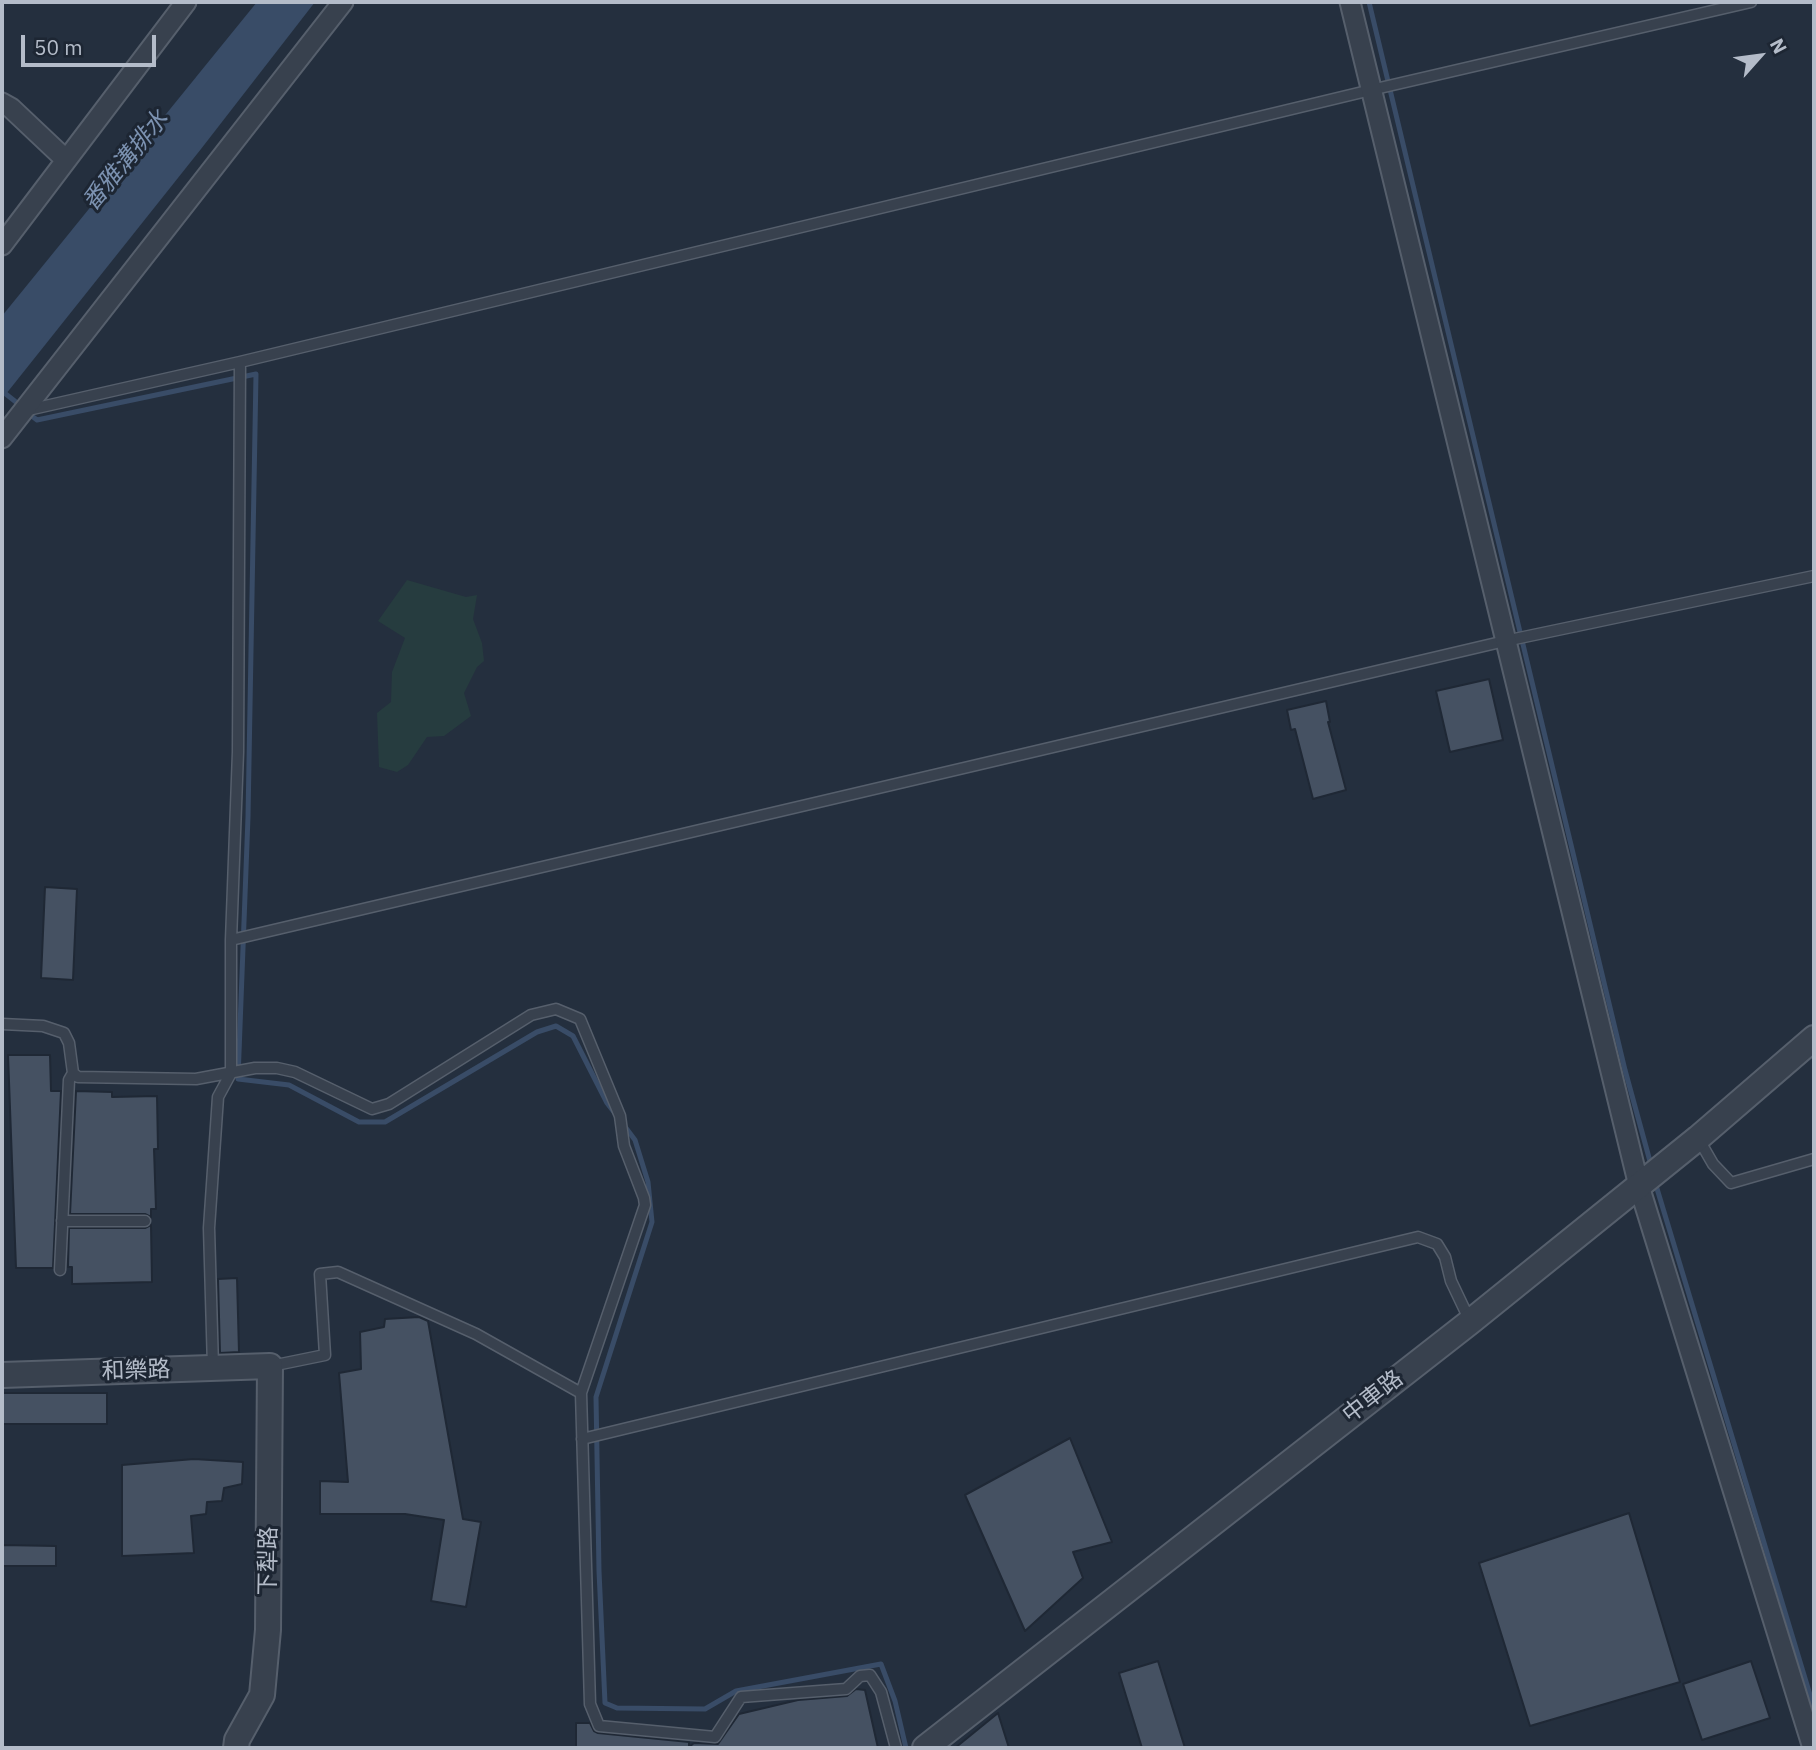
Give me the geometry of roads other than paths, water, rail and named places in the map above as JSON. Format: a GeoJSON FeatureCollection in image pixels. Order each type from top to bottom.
{"type":"FeatureCollection","features":[{"type":"Feature","properties":{"kind":"street"},"geometry":{"type":"LineString","coordinates":[[2,244],[186,2]]}},
{"type":"Feature","properties":{"kind":"street"},"geometry":{"type":"LineString","coordinates":[[2,438],[343,2]]}},
{"type":"Feature","properties":{"kind":"street"},"geometry":{"type":"LineString","coordinates":[[1350,2],[1639,1186],[1813,1748]]}},
{"type":"Feature","properties":{"kind":"street"},"geometry":{"type":"LineString","coordinates":[[2,103],[11,108],[65,159]]}},
{"type":"Feature","properties":{"kind":"street","name":"中車路"},"geometry":{"type":"LineString","coordinates":[[925,1748],[1470,1322],[1698,1138],[1814,1038]]}},
{"type":"Feature","properties":{"kind":"street","name":"和樂路"},"geometry":{"type":"LineString","coordinates":[[2,1375],[270,1366]]}},
{"type":"Feature","properties":{"kind":"street","name":"下犁路"},"geometry":{"type":"LineString","coordinates":[[236,1748],[237,1740],[262,1695],[268,1630],[270,1366]]}},
{"type":"Feature","properties":{"kind":"lane"},"geometry":{"type":"LineString","coordinates":[[22,411],[240,362],[1371,90],[1751,2]]}},
{"type":"Feature","properties":{"kind":"lane"},"geometry":{"type":"LineString","coordinates":[[213,1368],[209,1228],[218,1097],[231,1073],[231,940],[238,752],[240,362]]}},
{"type":"Feature","properties":{"kind":"lane"},"geometry":{"type":"LineString","coordinates":[[231,940],[1505,641],[1814,576]]}},
{"type":"Feature","properties":{"kind":"lane"},"geometry":{"type":"LineString","coordinates":[[73,1073],[78,1077],[196,1079],[277,1068],[295,1072],[372,1109],[389,1104],[531,1015],[556,1009],[579,1019],[620,1116],[624,1146],[645,1198],[645,1205],[581,1393],[590,1704],[599,1726],[715,1737],[741,1697],[846,1689],[860,1676],[870,1675],[881,1692],[896,1748]]}},
{"type":"Feature","properties":{"kind":"lane"},"geometry":{"type":"LineString","coordinates":[[2,1024],[43,1026],[64,1033],[69,1043],[73,1073],[69,1080],[60,1270]]}},
{"type":"Feature","properties":{"kind":"lane"},"geometry":{"type":"LineString","coordinates":[[1698,1138],[1713,1164],[1731,1183],[1814,1159]]}},
{"type":"Feature","properties":{"kind":"lane"},"geometry":{"type":"LineString","coordinates":[[62,1221],[145,1221]]}},
{"type":"Feature","properties":{"kind":"lane"},"geometry":{"type":"LineString","coordinates":[[582,1439],[1418,1237],[1437,1244],[1445,1257],[1451,1281],[1470,1322]]}},
{"type":"Feature","properties":{"kind":"lane"},"geometry":{"type":"LineString","coordinates":[[270,1366],[325,1355],[320,1274],[338,1272],[476,1334],[581,1393]]}},
{"type":"Feature","properties":{"kind":"water"},"geometry":{"type":"Polygon","coordinates":[[[257,2],[315,2],[2,399],[2,316],[257,2]]]}},
{"type":"Feature","properties":{"kind":"waterway"},"geometry":{"type":"LineString","coordinates":[[1369,2],[1625,1070],[1651,1165]]}},
{"type":"Feature","properties":{"kind":"waterway"},"geometry":{"type":"LineString","coordinates":[[28,413],[37,420],[256,374],[248,817],[238,1079],[289,1085],[359,1122],[385,1122],[537,1032],[556,1026],[573,1036],[607,1103],[617,1116]]}},
{"type":"Feature","properties":{"kind":"waterway"},"geometry":{"type":"LineString","coordinates":[[2,391],[21,406]]}},
{"type":"Feature","properties":{"kind":"waterway"},"geometry":{"type":"LineString","coordinates":[[623,1124],[635,1140],[648,1182],[652,1222],[596,1397],[599,1571],[605,1703],[617,1708],[705,1709],[736,1691],[881,1664],[895,1701],[906,1748]]}},
{"type":"Feature","properties":{"kind":"waterway"},"geometry":{"type":"LineString","coordinates":[[1655,1182],[1814,1708]]}},
{"type":"Feature","properties":{"kind":"water label","name":"番雅溝排水"},"geometry":{"type":"Point","coordinates":[126,161]}}]}
